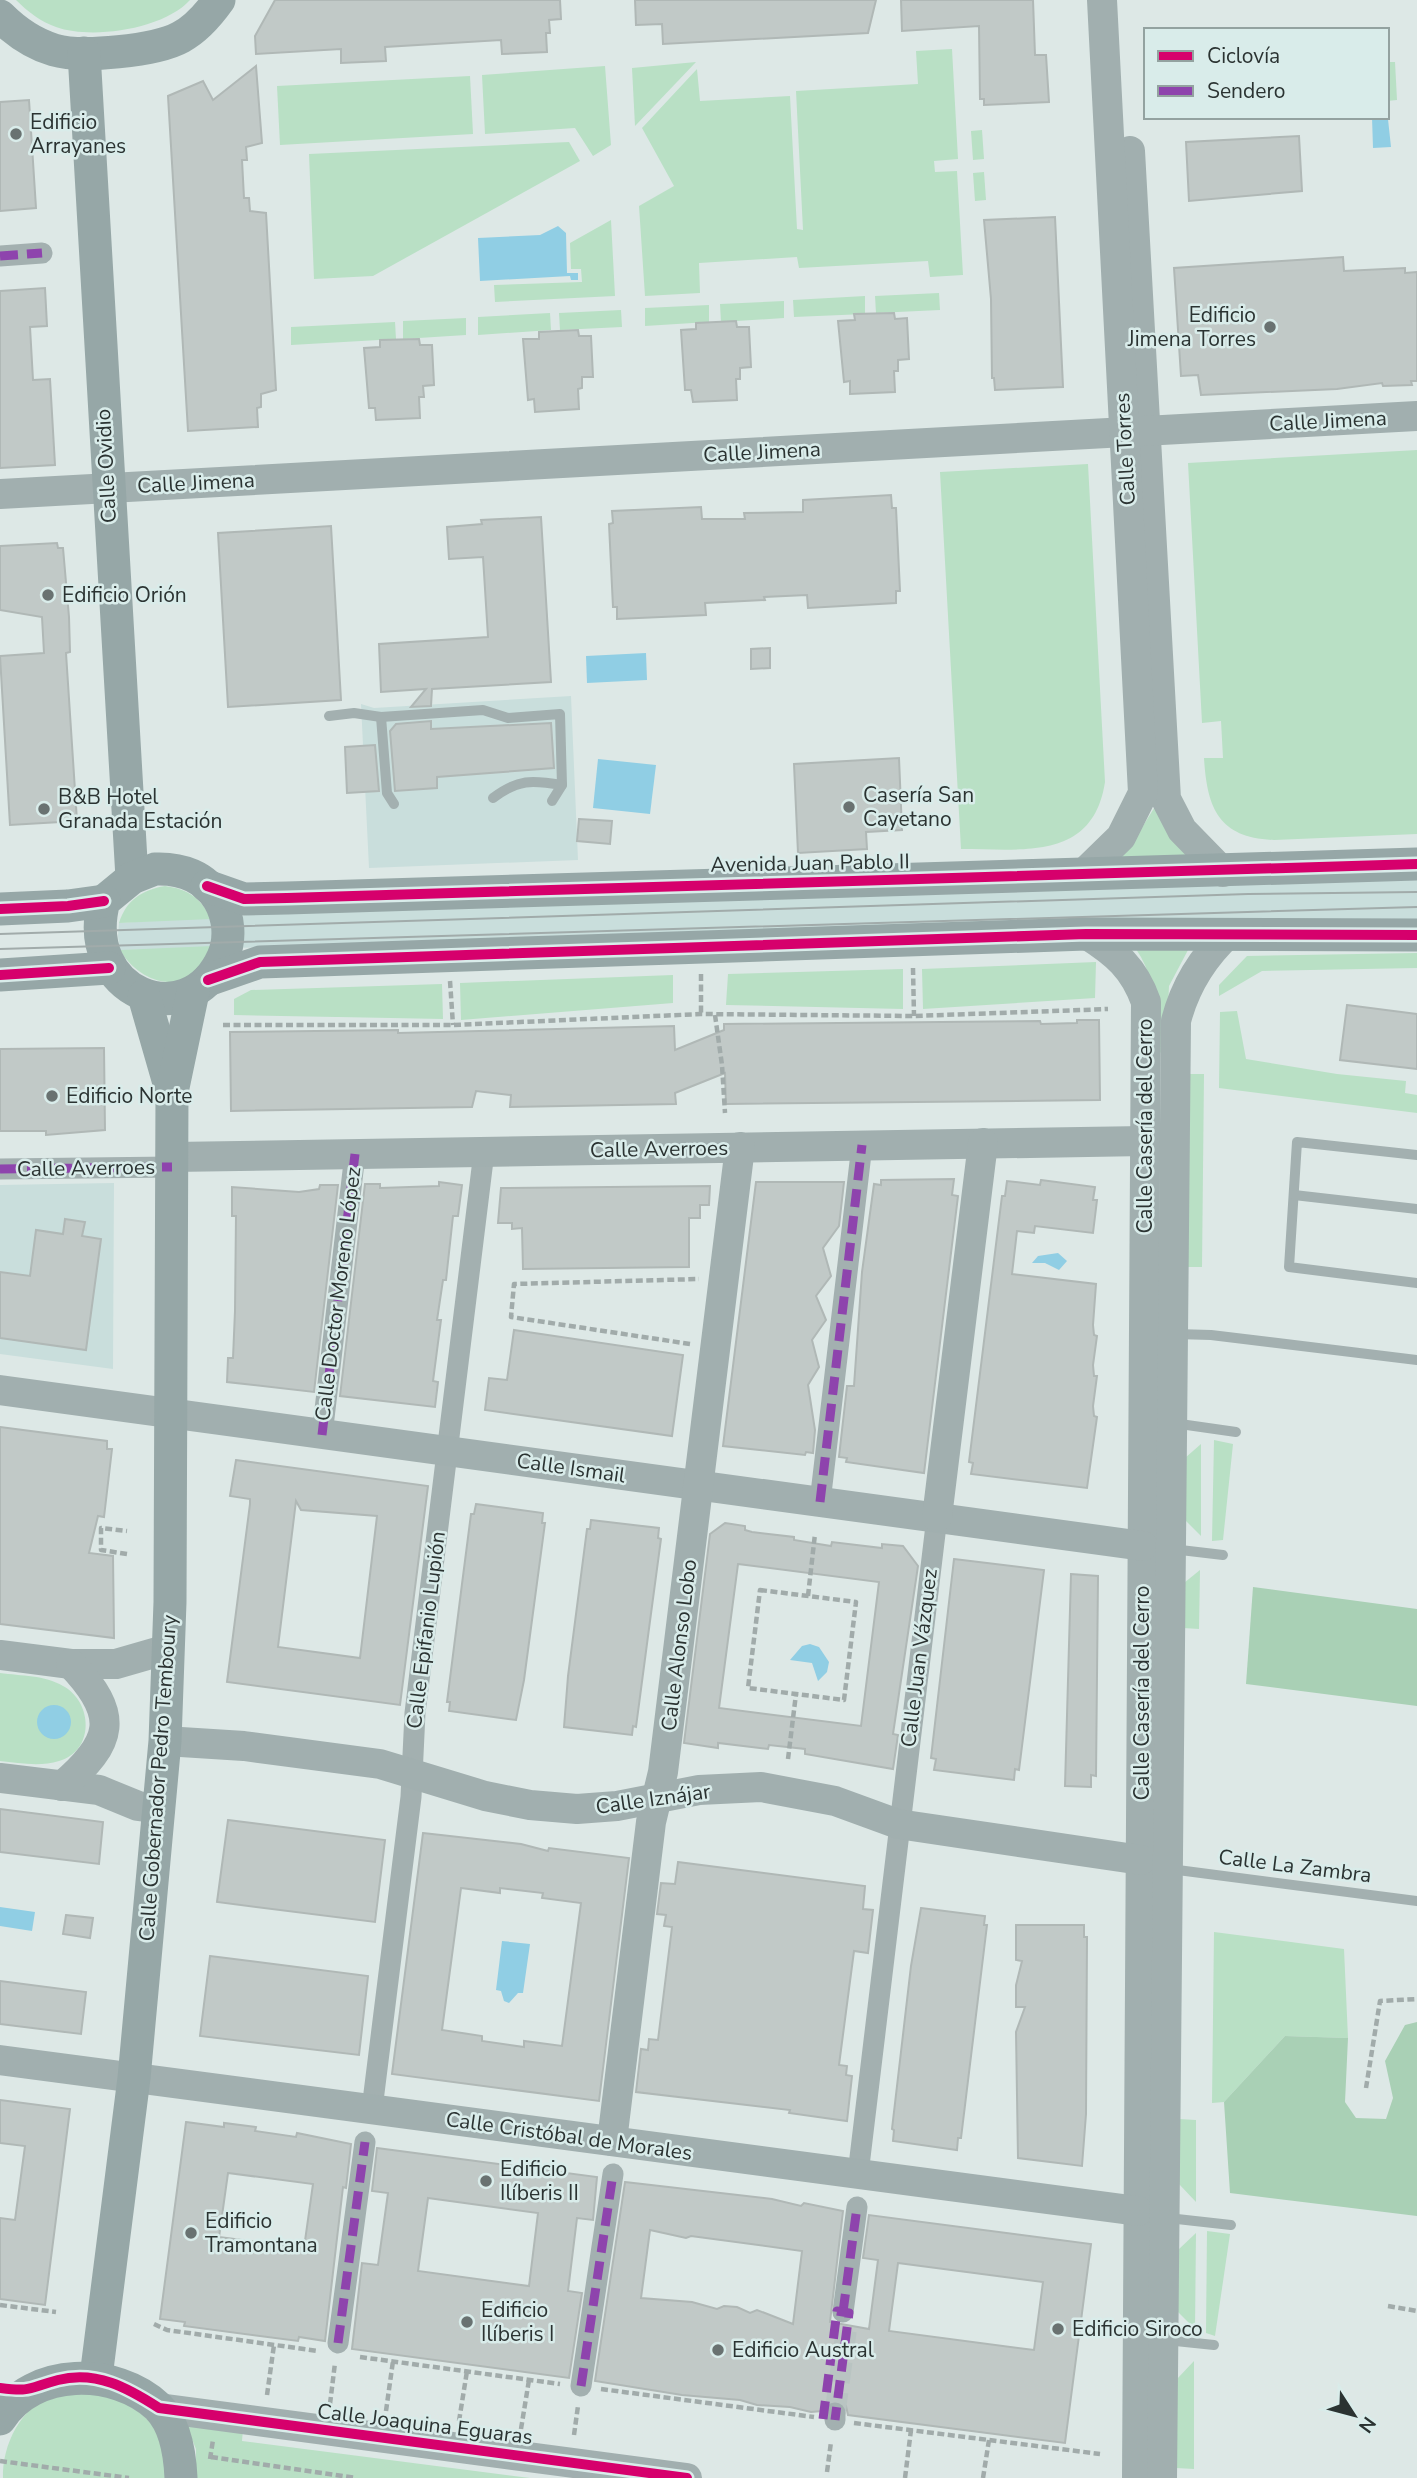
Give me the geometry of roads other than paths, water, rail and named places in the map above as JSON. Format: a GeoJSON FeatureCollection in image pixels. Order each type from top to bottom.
{"type":"FeatureCollection","features":[{"type":"Feature","properties":{"kind":"main road"},"geometry":{"type":"LineString","coordinates":[[0,16],[12,28],[55,51],[84,53],[156,46],[180,37],[201,22],[219,0]]}},
{"type":"Feature","properties":{"kind":"main road","name":"Calle Ovidio"},"geometry":{"type":"LineString","coordinates":[[84,53],[107,488],[132,878]]}},
{"type":"Feature","properties":{"kind":"main road","name":"Avenida Juan Pablo II"},"geometry":{"type":"LineString","coordinates":[[207,886],[244,899],[1223,872],[1417,864]]}},
{"type":"Feature","properties":{"kind":"main road"},"geometry":{"type":"LineString","coordinates":[[0,909],[68,906],[104,901],[132,878],[155,869],[169,869],[197,877],[224,909],[228,925],[225,951],[200,986]]}},
{"type":"Feature","properties":{"kind":"main road"},"geometry":{"type":"LineString","coordinates":[[104,901],[100,915],[101,944],[109,968],[144,996],[163,997],[200,986],[260,962],[1086,934],[1417,935]]}},
{"type":"Feature","properties":{"kind":"main road"},"geometry":{"type":"LineString","coordinates":[[0,975],[109,968]]}},
{"type":"Feature","properties":{"kind":"main road","name":"Calle Gobernador Pedro Temboury"},"geometry":{"type":"LineString","coordinates":[[172,1092],[200,986]]}},
{"type":"Feature","properties":{"kind":"main road","name":"Calle Gobernador Pedro Temboury"},"geometry":{"type":"LineString","coordinates":[[96,2377],[134,2078],[165,1741],[172,1092],[144,996]]}},
{"type":"Feature","properties":{"kind":"main road"},"geometry":{"type":"LineString","coordinates":[[0,2419],[14,2390],[59,2380],[96,2377],[128,2388],[159,2408],[173,2430],[180,2455],[195,2473]]}},
{"type":"Feature","properties":{"kind":"street","name":"Calle Torres"},"geometry":{"type":"LineString","coordinates":[[1102,0],[1166,799],[1182,830],[1223,872]]}},
{"type":"Feature","properties":{"kind":"street","name":"Calle Torres"},"geometry":{"type":"LineString","coordinates":[[1082,875],[1121,837],[1143,793],[1121,0]]}},
{"type":"Feature","properties":{"kind":"street"},"geometry":{"type":"LineString","coordinates":[[0,256],[42,253]]}},
{"type":"Feature","properties":{"kind":"street","name":"Calle Jimena"},"geometry":{"type":"LineString","coordinates":[[0,494],[1417,416]]}},
{"type":"Feature","properties":{"kind":"street","name":"Calle Casería del Cerro"},"geometry":{"type":"LineString","coordinates":[[1156,1547],[1170,1423],[1176,1021],[1189,983],[1213,948],[1229,933]]}},
{"type":"Feature","properties":{"kind":"street","name":"Calle Casería del Cerro"},"geometry":{"type":"LineString","coordinates":[[1086,934],[1127,964],[1138,981],[1146,1003],[1145,1141],[1156,1547],[1151,2214],[1137,2478]]}},
{"type":"Feature","properties":{"kind":"street","name":"Calle Averroes"},"geometry":{"type":"LineString","coordinates":[[0,1169],[355,1154],[1145,1141]]}},
{"type":"Feature","properties":{"kind":"street","name":"Calle Juan Vázquez"},"geometry":{"type":"LineString","coordinates":[[858,2174],[898,1824],[983,1143]]}},
{"type":"Feature","properties":{"kind":"street"},"geometry":{"type":"LineString","coordinates":[[820,1502],[862,1145]]}},
{"type":"Feature","properties":{"kind":"street","name":"Calle Alonso Lobo"},"geometry":{"type":"LineString","coordinates":[[612,2141],[651,1822],[663,1772],[740,1147]]}},
{"type":"Feature","properties":{"kind":"street","name":"Calle Epifanio Lupión"},"geometry":{"type":"LineString","coordinates":[[372,2109],[410,1807],[415,1713],[484,1152]]}},
{"type":"Feature","properties":{"kind":"street","name":"Calle Doctor Moreno López"},"geometry":{"type":"LineString","coordinates":[[322,1435],[355,1154]]}},
{"type":"Feature","properties":{"kind":"street","name":"Calle Ismail"},"geometry":{"type":"LineString","coordinates":[[0,1391],[1156,1547]]}},
{"type":"Feature","properties":{"kind":"street"},"geometry":{"type":"LineString","coordinates":[[0,1656],[71,1664],[116,1664],[168,1649]]}},
{"type":"Feature","properties":{"kind":"street"},"geometry":{"type":"LineString","coordinates":[[62,1786],[85,1766],[100,1746],[104,1728],[104,1709],[94,1687],[71,1664]]}},
{"type":"Feature","properties":{"kind":"street","name":"Calle Iznájar"},"geometry":{"type":"LineString","coordinates":[[165,1741],[244,1746],[380,1764],[411,1771],[485,1796],[530,1805],[577,1809],[699,1790],[761,1787],[835,1801],[898,1824],[1154,1864]]}},
{"type":"Feature","properties":{"kind":"street"},"geometry":{"type":"LineString","coordinates":[[0,1778],[99,1790],[138,1806],[160,1809]]}},
{"type":"Feature","properties":{"kind":"street","name":"Calle Cristóbal de Morales"},"geometry":{"type":"LineString","coordinates":[[0,2060],[1151,2214]]}},
{"type":"Feature","properties":{"kind":"street"},"geometry":{"type":"LineString","coordinates":[[337,2348],[365,2142]]}},
{"type":"Feature","properties":{"kind":"street"},"geometry":{"type":"LineString","coordinates":[[572,2385],[613,2174]]}},
{"type":"Feature","properties":{"kind":"street"},"geometry":{"type":"LineString","coordinates":[[842,2320],[857,2207]]}},
{"type":"Feature","properties":{"kind":"street","name":"Calle Casería del Cerro"},"geometry":{"type":"LineString","coordinates":[[1151,2214],[1163,2340],[1162,2478]]}},
{"type":"Feature","properties":{"kind":"street","name":"Calle Joaquina Eguaras"},"geometry":{"type":"LineString","coordinates":[[159,2408],[687,2478]]}},
{"type":"Feature","properties":{"kind":"lane"},"geometry":{"type":"LineString","coordinates":[[330,716],[354,713],[381,716],[482,709],[508,718],[559,714],[562,785],[552,801]]}},
{"type":"Feature","properties":{"kind":"lane"},"geometry":{"type":"LineString","coordinates":[[381,716],[387,793],[394,804]]}},
{"type":"Feature","properties":{"kind":"lane"},"geometry":{"type":"LineString","coordinates":[[493,798],[513,783],[542,782],[562,785]]}},
{"type":"Feature","properties":{"kind":"lane"},"geometry":{"type":"LineString","coordinates":[[1417,1155],[1297,1142],[1289,1267],[1417,1283]]}},
{"type":"Feature","properties":{"kind":"lane"},"geometry":{"type":"LineString","coordinates":[[1293,1195],[1417,1209]]}},
{"type":"Feature","properties":{"kind":"lane"},"geometry":{"type":"LineString","coordinates":[[1170,1334],[1211,1335],[1417,1360]]}},
{"type":"Feature","properties":{"kind":"lane"},"geometry":{"type":"LineString","coordinates":[[1170,1423],[1236,1432]]}},
{"type":"Feature","properties":{"kind":"lane"},"geometry":{"type":"LineString","coordinates":[[1156,1547],[1223,1555]]}},
{"type":"Feature","properties":{"kind":"lane","name":"Calle La Zambra"},"geometry":{"type":"LineString","coordinates":[[1154,1864],[1417,1902]]}},
{"type":"Feature","properties":{"kind":"lane"},"geometry":{"type":"LineString","coordinates":[[1151,2214],[1231,2225]]}},
{"type":"Feature","properties":{"kind":"lane"},"geometry":{"type":"LineString","coordinates":[[1163,2340],[1214,2345]]}},
{"type":"Feature","properties":{"kind":"water"},"geometry":{"type":"Polygon","coordinates":[[[1372,119],[1388,119],[1391,147],[1373,148],[1372,119]]]}},
{"type":"Feature","properties":{"kind":"water"},"geometry":{"type":"Polygon","coordinates":[[[558,226],[566,233],[567,273],[578,273],[578,280],[571,280],[570,276],[480,281],[478,238],[540,235],[558,226]]]}},
{"type":"Feature","properties":{"kind":"water"},"geometry":{"type":"Polygon","coordinates":[[[646,653],[647,680],[587,683],[586,656],[646,653]]]}},
{"type":"Feature","properties":{"kind":"water"},"geometry":{"type":"Polygon","coordinates":[[[598,759],[656,765],[650,814],[593,808],[598,759]]]}},
{"type":"Feature","properties":{"kind":"water"},"geometry":{"type":"Polygon","coordinates":[[[1058,1253],[1067,1261],[1059,1270],[1045,1263],[1032,1263],[1038,1256],[1058,1253]]]}},
{"type":"Feature","properties":{"kind":"water"},"geometry":{"type":"Polygon","coordinates":[[[810,1644],[819,1647],[829,1662],[827,1672],[818,1681],[812,1663],[790,1660],[802,1646],[810,1644]]]}},
{"type":"Feature","properties":{"kind":"water"},"geometry":{"type":"Polygon","coordinates":[[[54,1705],[66,1710],[71,1722],[66,1734],[54,1739],[42,1734],[37,1722],[42,1710],[54,1705]]]}},
{"type":"Feature","properties":{"kind":"water"},"geometry":{"type":"Polygon","coordinates":[[[0,1907],[35,1912],[32,1931],[0,1926],[0,1907]]]}},
{"type":"Feature","properties":{"kind":"water"},"geometry":{"type":"Polygon","coordinates":[[[502,1941],[530,1944],[523,1993],[518,1993],[509,2003],[504,2001],[501,1991],[496,1990],[502,1941]]]}},
{"type":"Feature","properties":{"kind":"tunnel"},"geometry":{"type":"LineString","coordinates":[[835,2413],[847,2325]]}},
{"type":"Feature","properties":{"kind":"tram line"},"geometry":{"type":"LineString","coordinates":[[0,934],[1248,894],[1417,892]]}},
{"type":"Feature","properties":{"kind":"tram line"},"geometry":{"type":"LineString","coordinates":[[0,949],[1417,907]]}},
{"type":"Feature","properties":{"kind":"place","name":"Edificio Arrayanes"},"geometry":{"type":"Point","coordinates":[16,134]}},
{"type":"Feature","properties":{"kind":"place","name":"Edificio Jimena Torres"},"geometry":{"type":"Point","coordinates":[1270,327]}},
{"type":"Feature","properties":{"kind":"place","name":"Edificio Orión"},"geometry":{"type":"Point","coordinates":[48,595]}},
{"type":"Feature","properties":{"kind":"place","name":"Casería San Cayetano"},"geometry":{"type":"Point","coordinates":[849,807]}},
{"type":"Feature","properties":{"kind":"place","name":"B&B Hotel Granada Estación"},"geometry":{"type":"Point","coordinates":[44,809]}},
{"type":"Feature","properties":{"kind":"place","name":"Edificio Norte"},"geometry":{"type":"Point","coordinates":[52,1096]}},
{"type":"Feature","properties":{"kind":"place","name":"Edificio Ilíberis II"},"geometry":{"type":"Point","coordinates":[486,2181]}},
{"type":"Feature","properties":{"kind":"place","name":"Edificio Tramontana"},"geometry":{"type":"Point","coordinates":[191,2233]}},
{"type":"Feature","properties":{"kind":"place","name":"Edificio Ilíberis I"},"geometry":{"type":"Point","coordinates":[467,2322]}},
{"type":"Feature","properties":{"kind":"place","name":"Edificio Siroco"},"geometry":{"type":"Point","coordinates":[1058,2329]}},
{"type":"Feature","properties":{"kind":"place","name":"Edificio Austral"},"geometry":{"type":"Point","coordinates":[718,2350]}}]}
